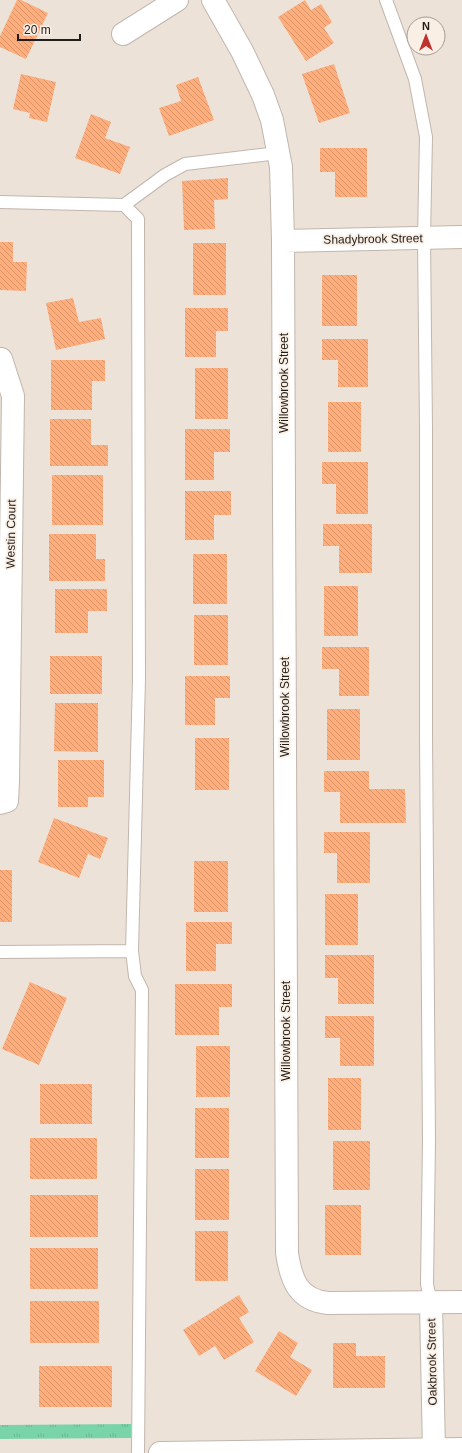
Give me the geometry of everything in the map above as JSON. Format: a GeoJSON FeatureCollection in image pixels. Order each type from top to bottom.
{"type":"FeatureCollection","features":[{"type":"Feature","properties":{"kind":"street"},"geometry":{"type":"LineString","coordinates":[[123,34],[177,0]]}},
{"type":"Feature","properties":{"kind":"street","name":"Willowbrook Street"},"geometry":{"type":"LineString","coordinates":[[213,0],[242,51],[264,95],[272,120],[281,167],[283,241],[287,1253],[290,1270],[296,1286],[307,1297],[316,1302],[430,1303]]}},
{"type":"Feature","properties":{"kind":"street","name":"Shadybrook Street"},"geometry":{"type":"LineString","coordinates":[[283,241],[462,238]]}},
{"type":"Feature","properties":{"kind":"street","name":"Westin Court"},"geometry":{"type":"LineString","coordinates":[[0,803],[7,801],[8,782],[5,671],[6,419],[13,396],[1,359]]}},
{"type":"Feature","properties":{"kind":"street","name":"Oakbrook Street"},"geometry":{"type":"LineString","coordinates":[[434,1451],[430,1303],[462,1302]]}},
{"type":"Feature","properties":{"kind":"street"},"geometry":{"type":"LineString","coordinates":[[160,1453],[434,1451],[462,1449]]}},
{"type":"Feature","properties":{"kind":"lane"},"geometry":{"type":"LineString","coordinates":[[386,0],[415,80],[426,137],[424,238],[429,1141],[427,1284],[430,1303]]}},
{"type":"Feature","properties":{"kind":"lane"},"geometry":{"type":"LineString","coordinates":[[0,202],[124,205],[165,175],[185,164],[278,153]]}},
{"type":"Feature","properties":{"kind":"lane"},"geometry":{"type":"LineString","coordinates":[[124,205],[138,218],[139,679],[132,951],[135,976],[142,990],[138,1453]]}},
{"type":"Feature","properties":{"kind":"lane"},"geometry":{"type":"LineString","coordinates":[[0,952],[132,951]]}},
{"type":"Feature","properties":{"kind":"green space"},"geometry":{"type":"Polygon","coordinates":[[[131,1424],[131,1438],[0,1439],[0,1425],[131,1424]]]}},
{"type":"Feature","properties":{"kind":"building"},"geometry":{"type":"Polygon","coordinates":[[[17,0],[21,0],[48,13],[26,59],[0,47],[0,36],[17,0]]]}},
{"type":"Feature","properties":{"kind":"building"},"geometry":{"type":"Polygon","coordinates":[[[305,0],[311,10],[321,4],[332,22],[324,28],[334,43],[306,61],[278,17],[305,0]]]}},
{"type":"Feature","properties":{"kind":"building"},"geometry":{"type":"Polygon","coordinates":[[[334,64],[350,113],[319,123],[302,74],[334,64]]]}},
{"type":"Feature","properties":{"kind":"building"},"geometry":{"type":"Polygon","coordinates":[[[21,74],[56,82],[47,122],[29,118],[30,113],[13,109],[21,74]]]}},
{"type":"Feature","properties":{"kind":"building"},"geometry":{"type":"Polygon","coordinates":[[[198,77],[214,120],[169,136],[159,108],[181,101],[176,85],[198,77]]]}},
{"type":"Feature","properties":{"kind":"building"},"geometry":{"type":"Polygon","coordinates":[[[91,114],[111,122],[105,138],[130,147],[120,174],[75,158],[91,114]]]}},
{"type":"Feature","properties":{"kind":"building"},"geometry":{"type":"Polygon","coordinates":[[[320,148],[367,148],[367,197],[335,197],[335,172],[320,172],[320,148]]]}},
{"type":"Feature","properties":{"kind":"building"},"geometry":{"type":"Polygon","coordinates":[[[228,178],[228,199],[214,200],[215,229],[184,230],[182,181],[228,178]]]}},
{"type":"Feature","properties":{"kind":"building"},"geometry":{"type":"Polygon","coordinates":[[[0,242],[13,242],[13,262],[27,262],[26,291],[0,290],[0,242]]]}},
{"type":"Feature","properties":{"kind":"building"},"geometry":{"type":"Polygon","coordinates":[[[193,243],[226,243],[226,295],[193,295],[193,243]]]}},
{"type":"Feature","properties":{"kind":"building"},"geometry":{"type":"Polygon","coordinates":[[[322,275],[357,275],[357,326],[322,326],[322,275]]]}},
{"type":"Feature","properties":{"kind":"building"},"geometry":{"type":"Polygon","coordinates":[[[73,298],[79,322],[101,318],[105,339],[56,350],[46,303],[73,298]]]}},
{"type":"Feature","properties":{"kind":"building"},"geometry":{"type":"Polygon","coordinates":[[[185,308],[228,308],[228,331],[216,331],[216,357],[185,357],[185,308]]]}},
{"type":"Feature","properties":{"kind":"building"},"geometry":{"type":"Polygon","coordinates":[[[322,339],[368,339],[368,387],[338,387],[338,360],[322,360],[322,339]]]}},
{"type":"Feature","properties":{"kind":"building"},"geometry":{"type":"Polygon","coordinates":[[[51,360],[105,360],[105,381],[92,381],[92,410],[51,410],[51,360]]]}},
{"type":"Feature","properties":{"kind":"building"},"geometry":{"type":"Polygon","coordinates":[[[195,368],[228,368],[228,419],[195,419],[195,368]]]}},
{"type":"Feature","properties":{"kind":"building"},"geometry":{"type":"Polygon","coordinates":[[[328,402],[361,402],[361,452],[328,452],[328,402]]]}},
{"type":"Feature","properties":{"kind":"building"},"geometry":{"type":"Polygon","coordinates":[[[50,419],[91,419],[91,445],[108,445],[108,466],[50,466],[50,419]]]}},
{"type":"Feature","properties":{"kind":"building"},"geometry":{"type":"Polygon","coordinates":[[[185,429],[230,429],[230,452],[214,452],[214,480],[185,480],[185,429]]]}},
{"type":"Feature","properties":{"kind":"building"},"geometry":{"type":"Polygon","coordinates":[[[322,462],[368,462],[368,514],[336,514],[336,484],[322,484],[322,462]]]}},
{"type":"Feature","properties":{"kind":"building"},"geometry":{"type":"Polygon","coordinates":[[[52,475],[103,475],[103,525],[52,525],[52,475]]]}},
{"type":"Feature","properties":{"kind":"building"},"geometry":{"type":"Polygon","coordinates":[[[185,491],[231,491],[231,515],[214,515],[214,540],[185,540],[185,491]]]}},
{"type":"Feature","properties":{"kind":"building"},"geometry":{"type":"Polygon","coordinates":[[[323,524],[372,524],[372,573],[339,573],[339,546],[323,546],[323,524]]]}},
{"type":"Feature","properties":{"kind":"building"},"geometry":{"type":"Polygon","coordinates":[[[49,534],[96,534],[96,559],[105,559],[105,581],[49,581],[49,534]]]}},
{"type":"Feature","properties":{"kind":"building"},"geometry":{"type":"Polygon","coordinates":[[[193,554],[227,554],[227,604],[193,604],[193,554]]]}},
{"type":"Feature","properties":{"kind":"building"},"geometry":{"type":"Polygon","coordinates":[[[324,586],[358,586],[358,636],[324,636],[324,586]]]}},
{"type":"Feature","properties":{"kind":"building"},"geometry":{"type":"Polygon","coordinates":[[[55,589],[107,589],[107,611],[88,611],[88,633],[55,633],[55,589]]]}},
{"type":"Feature","properties":{"kind":"building"},"geometry":{"type":"Polygon","coordinates":[[[194,615],[228,615],[228,665],[194,665],[194,615]]]}},
{"type":"Feature","properties":{"kind":"building"},"geometry":{"type":"Polygon","coordinates":[[[322,647],[369,647],[369,696],[339,696],[339,669],[322,669],[322,647]]]}},
{"type":"Feature","properties":{"kind":"building"},"geometry":{"type":"Polygon","coordinates":[[[50,656],[102,656],[102,694],[50,694],[50,656]]]}},
{"type":"Feature","properties":{"kind":"building"},"geometry":{"type":"Polygon","coordinates":[[[185,676],[230,676],[230,698],[215,698],[215,725],[185,725],[185,676]]]}},
{"type":"Feature","properties":{"kind":"building"},"geometry":{"type":"Polygon","coordinates":[[[55,703],[98,703],[98,752],[54,751],[55,703]]]}},
{"type":"Feature","properties":{"kind":"building"},"geometry":{"type":"Polygon","coordinates":[[[327,709],[360,709],[360,760],[327,760],[327,709]]]}},
{"type":"Feature","properties":{"kind":"building"},"geometry":{"type":"Polygon","coordinates":[[[195,738],[229,738],[229,790],[195,790],[195,738]]]}},
{"type":"Feature","properties":{"kind":"building"},"geometry":{"type":"Polygon","coordinates":[[[58,760],[104,760],[104,797],[88,797],[88,807],[58,807],[58,760]]]}},
{"type":"Feature","properties":{"kind":"building"},"geometry":{"type":"Polygon","coordinates":[[[324,771],[369,771],[369,789],[405,789],[406,823],[340,823],[340,792],[324,792],[324,771]]]}},
{"type":"Feature","properties":{"kind":"building"},"geometry":{"type":"Polygon","coordinates":[[[54,818],[108,838],[100,859],[88,854],[79,878],[38,862],[54,818]]]}},
{"type":"Feature","properties":{"kind":"building"},"geometry":{"type":"Polygon","coordinates":[[[324,832],[370,832],[370,883],[337,883],[337,853],[324,853],[324,832]]]}},
{"type":"Feature","properties":{"kind":"building"},"geometry":{"type":"Polygon","coordinates":[[[194,861],[228,861],[228,912],[194,912],[194,861]]]}},
{"type":"Feature","properties":{"kind":"building"},"geometry":{"type":"Polygon","coordinates":[[[0,870],[12,870],[12,922],[0,922],[0,870]]]}},
{"type":"Feature","properties":{"kind":"building"},"geometry":{"type":"Polygon","coordinates":[[[325,894],[358,894],[358,945],[325,945],[325,894]]]}},
{"type":"Feature","properties":{"kind":"building"},"geometry":{"type":"Polygon","coordinates":[[[186,922],[232,922],[232,944],[216,944],[216,971],[186,971],[186,922]]]}},
{"type":"Feature","properties":{"kind":"building"},"geometry":{"type":"Polygon","coordinates":[[[325,955],[374,955],[374,1004],[338,1004],[338,978],[325,978],[325,955]]]}},
{"type":"Feature","properties":{"kind":"building"},"geometry":{"type":"Polygon","coordinates":[[[30,982],[67,998],[39,1065],[2,1049],[30,982]]]}},
{"type":"Feature","properties":{"kind":"building"},"geometry":{"type":"Polygon","coordinates":[[[175,984],[232,984],[232,1007],[219,1007],[219,1035],[175,1035],[175,984]]]}},
{"type":"Feature","properties":{"kind":"building"},"geometry":{"type":"Polygon","coordinates":[[[325,1016],[374,1016],[374,1066],[340,1066],[340,1038],[325,1038],[325,1016]]]}},
{"type":"Feature","properties":{"kind":"building"},"geometry":{"type":"Polygon","coordinates":[[[196,1046],[230,1046],[230,1097],[196,1097],[196,1046]]]}},
{"type":"Feature","properties":{"kind":"building"},"geometry":{"type":"Polygon","coordinates":[[[328,1078],[361,1078],[361,1130],[328,1130],[328,1078]]]}},
{"type":"Feature","properties":{"kind":"building"},"geometry":{"type":"Polygon","coordinates":[[[40,1084],[92,1084],[92,1124],[40,1124],[40,1084]]]}},
{"type":"Feature","properties":{"kind":"building"},"geometry":{"type":"Polygon","coordinates":[[[195,1108],[229,1108],[229,1158],[195,1158],[195,1108]]]}},
{"type":"Feature","properties":{"kind":"building"},"geometry":{"type":"Polygon","coordinates":[[[30,1138],[97,1138],[97,1179],[30,1179],[30,1138]]]}},
{"type":"Feature","properties":{"kind":"building"},"geometry":{"type":"Polygon","coordinates":[[[333,1141],[370,1141],[370,1190],[333,1190],[333,1141]]]}},
{"type":"Feature","properties":{"kind":"building"},"geometry":{"type":"Polygon","coordinates":[[[195,1169],[229,1169],[229,1220],[195,1220],[195,1169]]]}},
{"type":"Feature","properties":{"kind":"building"},"geometry":{"type":"Polygon","coordinates":[[[30,1195],[98,1195],[98,1237],[30,1237],[30,1195]]]}},
{"type":"Feature","properties":{"kind":"building"},"geometry":{"type":"Polygon","coordinates":[[[325,1205],[361,1205],[361,1255],[325,1255],[325,1205]]]}},
{"type":"Feature","properties":{"kind":"building"},"geometry":{"type":"Polygon","coordinates":[[[195,1231],[228,1231],[228,1281],[195,1281],[195,1231]]]}},
{"type":"Feature","properties":{"kind":"building"},"geometry":{"type":"Polygon","coordinates":[[[30,1248],[98,1248],[98,1289],[30,1289],[30,1248]]]}},
{"type":"Feature","properties":{"kind":"building"},"geometry":{"type":"Polygon","coordinates":[[[239,1295],[249,1312],[239,1318],[254,1342],[224,1360],[215,1346],[199,1356],[183,1330],[239,1295]]]}},
{"type":"Feature","properties":{"kind":"building"},"geometry":{"type":"Polygon","coordinates":[[[30,1301],[99,1301],[99,1343],[30,1343],[30,1301]]]}},
{"type":"Feature","properties":{"kind":"building"},"geometry":{"type":"Polygon","coordinates":[[[279,1331],[298,1343],[290,1357],[312,1370],[296,1396],[255,1371],[279,1331]]]}},
{"type":"Feature","properties":{"kind":"building"},"geometry":{"type":"Polygon","coordinates":[[[333,1343],[356,1343],[356,1356],[385,1356],[385,1388],[333,1388],[333,1343]]]}},
{"type":"Feature","properties":{"kind":"building"},"geometry":{"type":"Polygon","coordinates":[[[39,1366],[112,1366],[112,1407],[39,1407],[39,1366]]]}}]}
